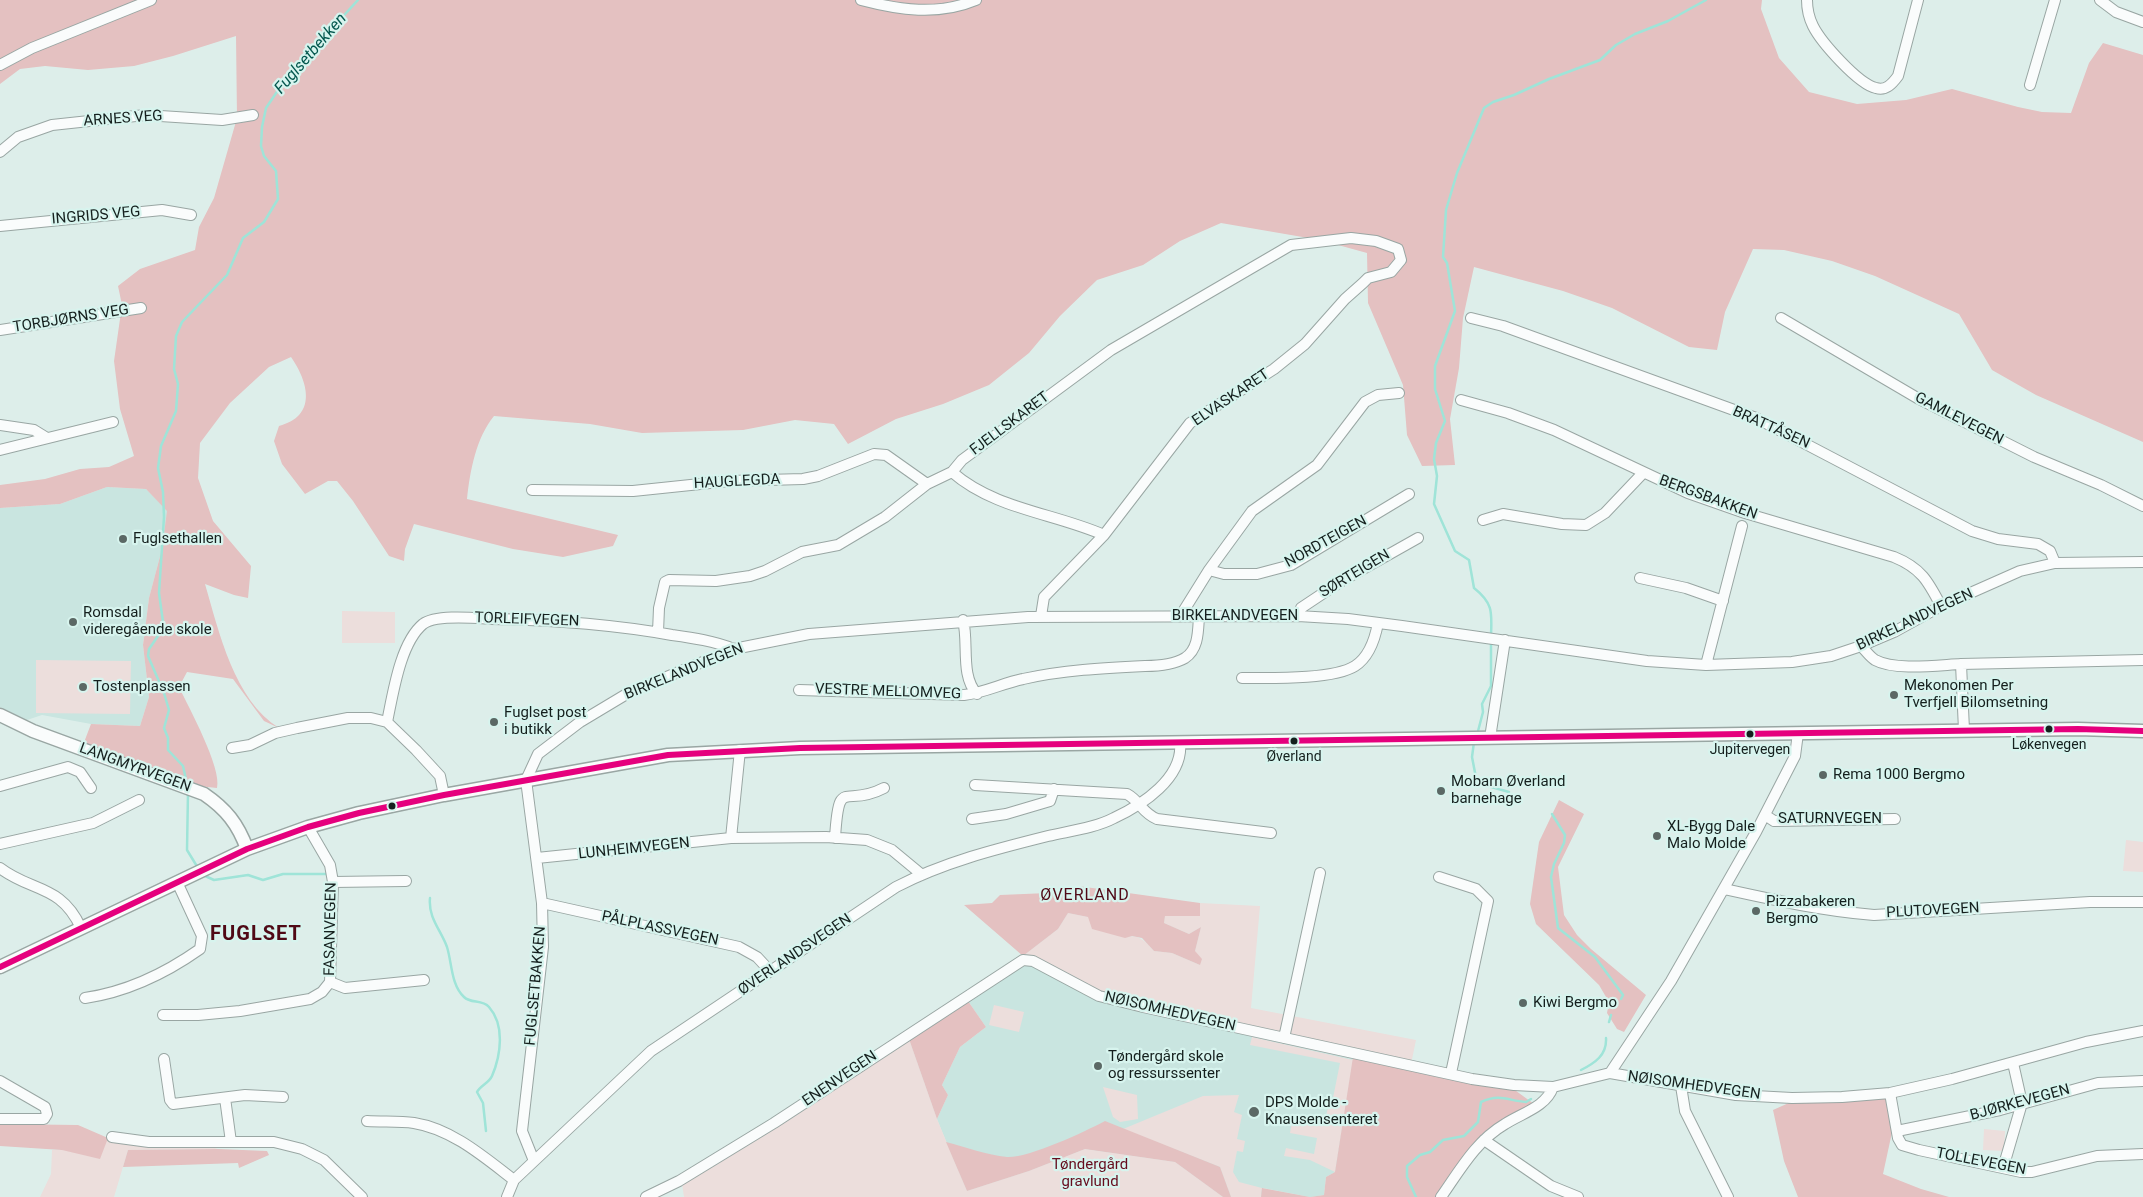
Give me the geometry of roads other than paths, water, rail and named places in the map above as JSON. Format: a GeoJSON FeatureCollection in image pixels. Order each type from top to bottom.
{"type":"FeatureCollection","features":[{"type":"Feature","properties":{"kind":"main road","name":"LANGMYRVEGEN"},"geometry":{"type":"LineString","coordinates":[[0,715],[33,731],[204,794],[222,806],[234,822],[247,849]]}},
{"type":"Feature","properties":{"kind":"main road"},"geometry":{"type":"LineString","coordinates":[[0,967],[247,849],[308,827],[359,813],[444,795],[645,758],[740,750],[1180,742],[1964,730],[2078,729],[2143,731]]}},
{"type":"Feature","properties":{"kind":"street"},"geometry":{"type":"LineString","coordinates":[[0,65],[32,48],[151,0]]}},
{"type":"Feature","properties":{"kind":"street"},"geometry":{"type":"LineString","coordinates":[[861,0],[913,11],[940,9],[976,0]]}},
{"type":"Feature","properties":{"kind":"street"},"geometry":{"type":"LineString","coordinates":[[1806,0],[1813,27],[1827,46],[1863,81],[1874,88],[1882,88],[1891,85],[1898,76],[1918,0]]}},
{"type":"Feature","properties":{"kind":"street"},"geometry":{"type":"LineString","coordinates":[[2030,85],[2055,0]]}},
{"type":"Feature","properties":{"kind":"street"},"geometry":{"type":"LineString","coordinates":[[2100,0],[2116,12],[2142,19]]}},
{"type":"Feature","properties":{"kind":"street","name":"ARNES VEG"},"geometry":{"type":"LineString","coordinates":[[0,152],[18,137],[52,125],[145,115],[222,120],[253,115]]}},
{"type":"Feature","properties":{"kind":"street","name":"INGRIDS VEG"},"geometry":{"type":"LineString","coordinates":[[0,226],[162,210],[191,215]]}},
{"type":"Feature","properties":{"kind":"street","name":"FJELLSKARET"},"geometry":{"type":"LineString","coordinates":[[658,632],[662,586],[669,580],[716,581],[750,576],[765,571],[802,552],[838,545],[885,516],[928,484],[952,472],[970,454],[1111,350],[1291,245],[1352,238],[1376,241],[1398,249]]}},
{"type":"Feature","properties":{"kind":"street","name":"ELVASKARET"},"geometry":{"type":"LineString","coordinates":[[1041,616],[1044,597],[1104,535],[1190,423],[1274,369],[1305,344],[1362,283],[1368,278],[1391,272],[1401,260],[1398,249]]}},
{"type":"Feature","properties":{"kind":"street","name":"TORBJØRNS VEG"},"geometry":{"type":"LineString","coordinates":[[0,330],[142,308]]}},
{"type":"Feature","properties":{"kind":"street","name":"BRATTÅSEN"},"geometry":{"type":"LineString","coordinates":[[1471,318],[1502,326],[1756,418],[1972,530],[1998,539],[2038,544],[2050,551],[2055,563]]}},
{"type":"Feature","properties":{"kind":"street","name":"GAMLEVEGEN"},"geometry":{"type":"LineString","coordinates":[[1781,318],[1927,403],[2034,457],[2101,485],[2143,506]]}},
{"type":"Feature","properties":{"kind":"street"},"geometry":{"type":"LineString","coordinates":[[1181,615],[1209,570],[1252,511],[1317,465],[1365,402],[1378,395],[1399,393]]}},
{"type":"Feature","properties":{"kind":"street","name":"BERGSBAKKEN"},"geometry":{"type":"LineString","coordinates":[[1461,400],[1508,412],[1554,430],[1643,473],[1745,513],[1912,564],[1926,578],[1941,606]]}},
{"type":"Feature","properties":{"kind":"street"},"geometry":{"type":"LineString","coordinates":[[0,450],[113,422]]}},
{"type":"Feature","properties":{"kind":"street"},"geometry":{"type":"LineString","coordinates":[[0,425],[34,430],[47,438]]}},
{"type":"Feature","properties":{"kind":"street","name":"HAUGLEGDA"},"geometry":{"type":"LineString","coordinates":[[532,490],[633,491],[729,481],[803,479],[818,476],[874,454],[886,455],[928,484]]}},
{"type":"Feature","properties":{"kind":"street"},"geometry":{"type":"LineString","coordinates":[[952,472],[980,493],[1024,509],[1076,523],[1104,535]]}},
{"type":"Feature","properties":{"kind":"street"},"geometry":{"type":"LineString","coordinates":[[1483,520],[1503,514],[1562,524],[1586,525],[1605,513],[1643,473]]}},
{"type":"Feature","properties":{"kind":"street","name":"NORDTEIGEN"},"geometry":{"type":"LineString","coordinates":[[1209,570],[1224,574],[1257,574],[1291,565],[1409,494]]}},
{"type":"Feature","properties":{"kind":"street"},"geometry":{"type":"LineString","coordinates":[[1706,665],[1742,526]]}},
{"type":"Feature","properties":{"kind":"street","name":"SØRTEIGEN"},"geometry":{"type":"LineString","coordinates":[[1298,616],[1301,608],[1340,582],[1418,538]]}},
{"type":"Feature","properties":{"kind":"street","name":"BIRKELANDVEGEN"},"geometry":{"type":"LineString","coordinates":[[526,780],[538,754],[580,722],[630,692],[734,649],[809,634],[963,620],[1041,616],[1298,616],[1378,623],[1648,661],[1706,665],[1807,660],[1861,646],[1894,632],[1941,606],[2020,571],[2055,563],[2143,562]]}},
{"type":"Feature","properties":{"kind":"street"},"geometry":{"type":"LineString","coordinates":[[1640,578],[1686,588],[1723,601]]}},
{"type":"Feature","properties":{"kind":"street","name":"VESTRE MELLOMVEG"},"geometry":{"type":"LineString","coordinates":[[799,690],[964,695],[977,694],[1021,679],[1068,670],[1165,665],[1177,662],[1187,656],[1193,649],[1197,639],[1199,616]]}},
{"type":"Feature","properties":{"kind":"street","name":"TORLEIFVEGEN"},"geometry":{"type":"LineString","coordinates":[[386,722],[408,644],[424,624],[431,620],[471,618],[564,620],[715,641],[734,649]]}},
{"type":"Feature","properties":{"kind":"street","name":"VESTRE MELLOMVEG"},"geometry":{"type":"LineString","coordinates":[[963,620],[967,632],[968,682],[977,694]]}},
{"type":"Feature","properties":{"kind":"street"},"geometry":{"type":"LineString","coordinates":[[1242,678],[1336,673],[1355,666],[1367,653],[1374,639],[1378,623]]}},
{"type":"Feature","properties":{"kind":"street"},"geometry":{"type":"LineString","coordinates":[[1490,738],[1505,640]]}},
{"type":"Feature","properties":{"kind":"street"},"geometry":{"type":"LineString","coordinates":[[1861,646],[1873,659],[1881,663],[1895,665],[2143,660]]}},
{"type":"Feature","properties":{"kind":"street"},"geometry":{"type":"LineString","coordinates":[[1961,664],[1964,730]]}},
{"type":"Feature","properties":{"kind":"street"},"geometry":{"type":"LineString","coordinates":[[232,748],[250,745],[275,733],[318,723],[372,718],[386,722],[440,776],[444,795]]}},
{"type":"Feature","properties":{"kind":"street"},"geometry":{"type":"LineString","coordinates":[[1610,1073],[1670,981],[1765,815],[1795,756],[1798,733]]}},
{"type":"Feature","properties":{"kind":"street","name":"ØVERLANDSVEGEN"},"geometry":{"type":"LineString","coordinates":[[507,1197],[514,1180],[651,1051],[896,886],[921,874],[1010,846],[1112,820],[1139,805],[1165,783],[1180,758],[1180,742]]}},
{"type":"Feature","properties":{"kind":"street"},"geometry":{"type":"LineString","coordinates":[[731,838],[740,750]]}},
{"type":"Feature","properties":{"kind":"street"},"geometry":{"type":"LineString","coordinates":[[0,786],[68,767],[80,772],[91,788]]}},
{"type":"Feature","properties":{"kind":"street","name":"FUGLSETBAKKEN"},"geometry":{"type":"LineString","coordinates":[[526,780],[542,903],[543,947],[522,1131],[534,1160]]}},
{"type":"Feature","properties":{"kind":"street"},"geometry":{"type":"LineString","coordinates":[[975,785],[1128,794],[1137,799],[1139,805],[1150,817],[1164,821],[1270,833]]}},
{"type":"Feature","properties":{"kind":"street"},"geometry":{"type":"LineString","coordinates":[[835,838],[840,800],[846,796],[867,795],[884,788]]}},
{"type":"Feature","properties":{"kind":"street"},"geometry":{"type":"LineString","coordinates":[[972,819],[1006,814],[1050,801],[1054,789]]}},
{"type":"Feature","properties":{"kind":"street"},"geometry":{"type":"LineString","coordinates":[[0,844],[93,823],[139,800]]}},
{"type":"Feature","properties":{"kind":"street","name":"SATURNVEGEN"},"geometry":{"type":"LineString","coordinates":[[1765,815],[1774,821],[1895,819]]}},
{"type":"Feature","properties":{"kind":"street","name":"FASANVEGEN"},"geometry":{"type":"LineString","coordinates":[[163,1015],[206,1014],[310,999],[322,992],[330,982],[333,882],[330,865],[308,827]]}},
{"type":"Feature","properties":{"kind":"street","name":"LUNHEIMVEGEN"},"geometry":{"type":"LineString","coordinates":[[537,858],[731,838],[835,838],[866,840],[892,850],[921,874]]}},
{"type":"Feature","properties":{"kind":"street"},"geometry":{"type":"LineString","coordinates":[[0,868],[14,877],[50,891],[68,908],[80,928]]}},
{"type":"Feature","properties":{"kind":"street"},"geometry":{"type":"LineString","coordinates":[[1284,1038],[1320,873]]}},
{"type":"Feature","properties":{"kind":"street"},"geometry":{"type":"LineString","coordinates":[[0,878],[14,877]]}},
{"type":"Feature","properties":{"kind":"street"},"geometry":{"type":"LineString","coordinates":[[1439,877],[1476,890],[1488,901],[1451,1074]]}},
{"type":"Feature","properties":{"kind":"street"},"geometry":{"type":"LineString","coordinates":[[333,882],[406,881]]}},
{"type":"Feature","properties":{"kind":"street"},"geometry":{"type":"LineString","coordinates":[[84,998],[109,995],[176,966],[200,948],[202,936],[177,882]]}},
{"type":"Feature","properties":{"kind":"street","name":"PLUTOVEGEN"},"geometry":{"type":"LineString","coordinates":[[1724,889],[1843,913],[1874,915],[2090,902],[2143,902]]}},
{"type":"Feature","properties":{"kind":"street","name":"PÅLPLASSVEGEN"},"geometry":{"type":"LineString","coordinates":[[542,903],[739,947],[757,956],[770,972]]}},
{"type":"Feature","properties":{"kind":"street","name":"ENENVEGEN"},"geometry":{"type":"LineString","coordinates":[[646,1197],[679,1181],[765,1128],[1023,960],[1033,961]]}},
{"type":"Feature","properties":{"kind":"street","name":"NØISOMHEDVEGEN"},"geometry":{"type":"LineString","coordinates":[[1033,961],[1099,996],[1451,1074],[1514,1085],[1553,1087],[1610,1073],[1736,1095],[1792,1098],[1890,1093],[2013,1063],[2086,1042],[2143,1031]]}},
{"type":"Feature","properties":{"kind":"street"},"geometry":{"type":"LineString","coordinates":[[330,982],[345,988],[424,980]]}},
{"type":"Feature","properties":{"kind":"street"},"geometry":{"type":"LineString","coordinates":[[164,1059],[170,1100],[174,1104],[245,1095],[282,1097]]}},
{"type":"Feature","properties":{"kind":"street"},"geometry":{"type":"LineString","coordinates":[[2003,1168],[2022,1103],[2013,1063]]}},
{"type":"Feature","properties":{"kind":"street"},"geometry":{"type":"LineString","coordinates":[[0,1081],[45,1107],[47,1114],[44,1119],[0,1119]]}},
{"type":"Feature","properties":{"kind":"street","name":"BJØRKEVEGEN"},"geometry":{"type":"LineString","coordinates":[[1897,1131],[2000,1110],[2098,1082],[2143,1081]]}},
{"type":"Feature","properties":{"kind":"street"},"geometry":{"type":"LineString","coordinates":[[1682,1086],[1685,1111],[1728,1197]]}},
{"type":"Feature","properties":{"kind":"street"},"geometry":{"type":"LineString","coordinates":[[1441,1197],[1474,1149],[1504,1124],[1535,1108],[1550,1096],[1553,1087]]}},
{"type":"Feature","properties":{"kind":"street"},"geometry":{"type":"LineString","coordinates":[[1890,1093],[1897,1131]]}},
{"type":"Feature","properties":{"kind":"street"},"geometry":{"type":"LineString","coordinates":[[225,1098],[231,1142]]}},
{"type":"Feature","properties":{"kind":"street"},"geometry":{"type":"LineString","coordinates":[[367,1121],[412,1122],[443,1132],[473,1148],[514,1180]]}},
{"type":"Feature","properties":{"kind":"street","name":"TOLLEVEGEN"},"geometry":{"type":"LineString","coordinates":[[1897,1131],[1902,1144],[1910,1148],[2003,1168],[2032,1172],[2097,1156],[2143,1154]]}},
{"type":"Feature","properties":{"kind":"street"},"geometry":{"type":"LineString","coordinates":[[112,1137],[149,1142],[274,1142],[302,1149],[324,1160],[362,1197]]}},
{"type":"Feature","properties":{"kind":"street"},"geometry":{"type":"LineString","coordinates":[[1484,1140],[1551,1186],[1578,1197]]}},
{"type":"Feature","properties":{"kind":"waterway","name":"Fuglsetbekken"},"geometry":{"type":"LineString","coordinates":[[187,784],[183,766],[168,750],[168,738],[164,728],[169,710],[164,693],[148,656],[149,649],[158,636],[163,622],[159,593],[164,517],[163,492],[158,468],[161,446],[176,411],[178,384],[174,369],[176,336],[182,322],[227,275],[243,238],[264,222],[278,199],[276,171],[264,156],[261,146],[266,108],[285,80],[358,0]]}},
{"type":"Feature","properties":{"kind":"waterway"},"geometry":{"type":"LineString","coordinates":[[1491,635],[1491,614],[1488,603],[1474,588],[1469,560],[1455,551],[1434,504],[1437,476],[1434,459],[1436,443],[1445,421],[1435,389],[1435,366],[1455,311],[1447,263],[1443,257],[1446,210],[1457,173],[1484,108],[1493,102],[1600,60],[1616,45],[1635,34],[1668,21],[1706,0]]}},
{"type":"Feature","properties":{"kind":"waterway"},"geometry":{"type":"LineString","coordinates":[[1477,735],[1483,712],[1482,704],[1491,686],[1491,641]]}},
{"type":"Feature","properties":{"kind":"waterway"},"geometry":{"type":"LineString","coordinates":[[1474,742],[1472,757],[1477,783],[1509,792]]}},
{"type":"Feature","properties":{"kind":"waterway","name":"Fuglsetbekken"},"geometry":{"type":"LineString","coordinates":[[188,792],[187,850],[198,868]]}},
{"type":"Feature","properties":{"kind":"waterway"},"geometry":{"type":"LineString","coordinates":[[1552,814],[1565,835],[1564,843],[1554,864],[1551,877],[1558,928],[1595,957],[1623,995],[1621,999]]}},
{"type":"Feature","properties":{"kind":"waterway","name":"Fuglsetbekken"},"geometry":{"type":"LineString","coordinates":[[203,875],[214,880],[248,875],[263,880],[283,874],[328,874]]}},
{"type":"Feature","properties":{"kind":"waterway","name":"Fuglsetbekken"},"geometry":{"type":"LineString","coordinates":[[430,898],[431,912],[447,947],[452,974],[460,992],[467,999],[483,1003],[489,1007],[497,1022],[500,1040],[498,1059],[491,1078],[477,1092],[483,1103],[486,1131]]}},
{"type":"Feature","properties":{"kind":"waterway"},"geometry":{"type":"LineString","coordinates":[[1609,1022],[1611,1015]]}},
{"type":"Feature","properties":{"kind":"waterway"},"geometry":{"type":"LineString","coordinates":[[1581,1070],[1599,1058],[1606,1044],[1606,1038]]}},
{"type":"Feature","properties":{"kind":"waterway"},"geometry":{"type":"LineString","coordinates":[[1416,1197],[1407,1177],[1407,1166],[1420,1155],[1430,1152],[1443,1140],[1464,1136],[1478,1122],[1481,1102],[1494,1098],[1526,1102],[1531,1099]]}},
{"type":"Feature","properties":{"kind":"place","name":"Fuglsethallen"},"geometry":{"type":"Point","coordinates":[123,539]}},
{"type":"Feature","properties":{"kind":"place","name":"Romsdal videregående skole"},"geometry":{"type":"Point","coordinates":[73,622]}},
{"type":"Feature","properties":{"kind":"place","name":"Tostenplassen"},"geometry":{"type":"Point","coordinates":[83,687]}},
{"type":"Feature","properties":{"kind":"place","name":"Mekonomen Per Tverfjell Bilomsetning"},"geometry":{"type":"Point","coordinates":[1894,695]}},
{"type":"Feature","properties":{"kind":"place","name":"Fuglset post i butikk"},"geometry":{"type":"Point","coordinates":[494,722]}},
{"type":"Feature","properties":{"kind":"place","name":"Løkenvegen"},"geometry":{"type":"Point","coordinates":[2049,729]}},
{"type":"Feature","properties":{"kind":"place","name":"Jupitervegen"},"geometry":{"type":"Point","coordinates":[1750,734]}},
{"type":"Feature","properties":{"kind":"place","name":"Øverland"},"geometry":{"type":"Point","coordinates":[1294,741]}},
{"type":"Feature","properties":{"kind":"place","name":"Rema 1000 Bergmo"},"geometry":{"type":"Point","coordinates":[1823,775]}},
{"type":"Feature","properties":{"kind":"place","name":"Mobarn Øverland barnehage"},"geometry":{"type":"Point","coordinates":[1441,791]}},
{"type":"Feature","properties":{"kind":"place","name":"XL-Bygg Dale Malo Molde"},"geometry":{"type":"Point","coordinates":[1657,836]}},
{"type":"Feature","properties":{"kind":"place","name":"Pizzabakeren Bergmo"},"geometry":{"type":"Point","coordinates":[1756,911]}},
{"type":"Feature","properties":{"kind":"place","name":"Kiwi Bergmo"},"geometry":{"type":"Point","coordinates":[1523,1003]}},
{"type":"Feature","properties":{"kind":"place","name":"Tøndergård skole og ressurssenter"},"geometry":{"type":"Point","coordinates":[1098,1066]}},
{"type":"Feature","properties":{"kind":"place","name":"DPS Molde - Knausensenteret"},"geometry":{"type":"Point","coordinates":[1254,1112]}},
{"type":"Feature","properties":{"kind":"district","name":"ØVERLAND"},"geometry":{"type":"Point","coordinates":[1085,896]}},
{"type":"Feature","properties":{"kind":"district","name":"FUGLSET"},"geometry":{"type":"Point","coordinates":[256,935]}},
{"type":"Feature","properties":{"kind":"park label","name":"Tøndergård gravlund"},"geometry":{"type":"Point","coordinates":[1090,1174]}}]}
